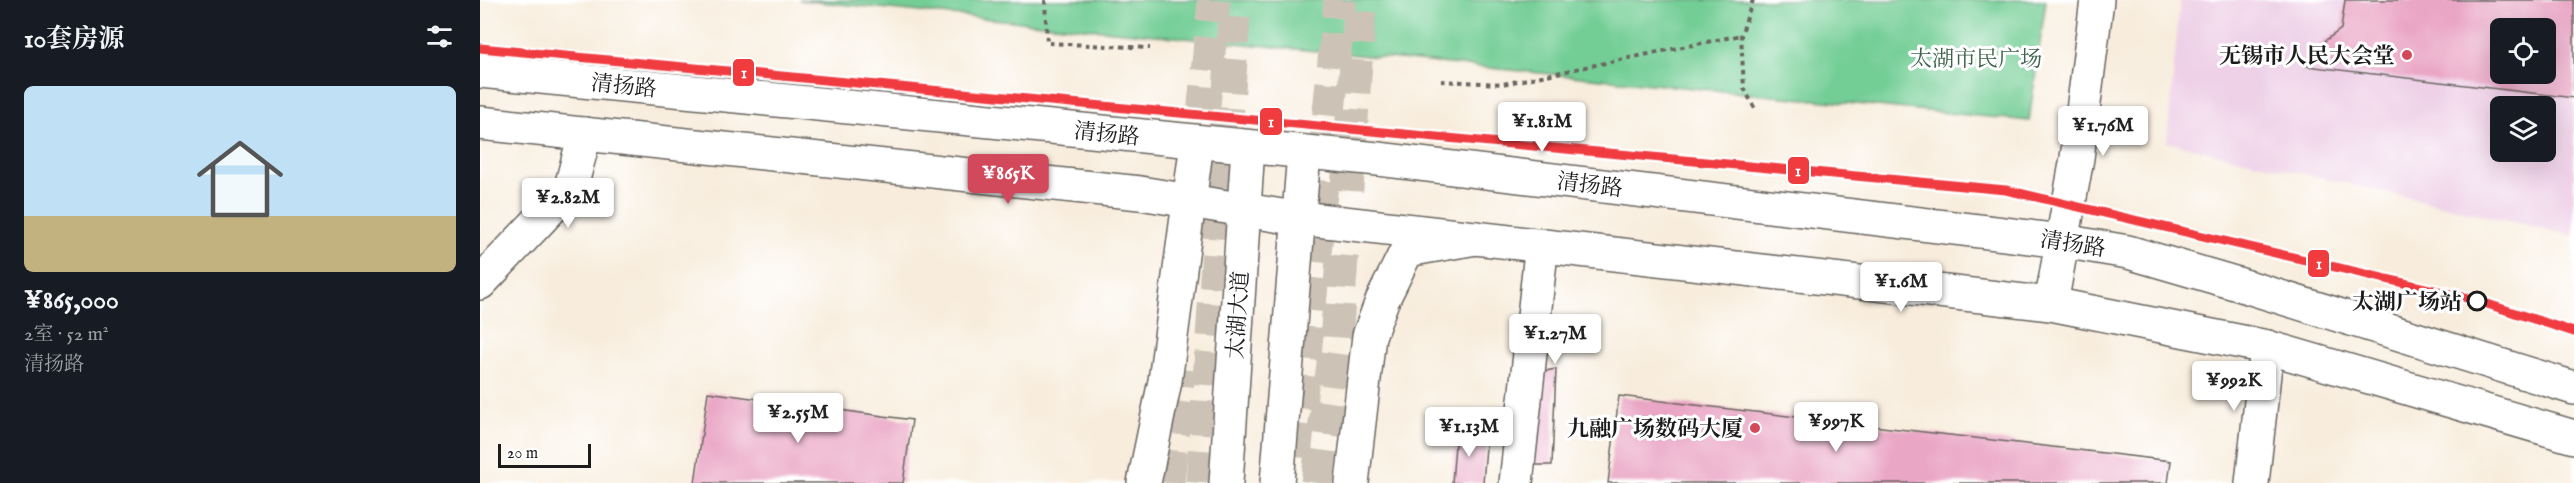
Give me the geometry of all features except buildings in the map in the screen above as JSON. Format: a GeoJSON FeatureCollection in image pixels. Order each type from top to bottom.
{"type":"FeatureCollection","features":[{"type":"Feature","properties":{"kind":"main road"},"geometry":{"type":"LineString","coordinates":[[2051,304],[2077,159],[2097,0]]}},
{"type":"Feature","properties":{"kind":"main road","name":"清扬路"},"geometry":{"type":"LineString","coordinates":[[480,71],[1402,162],[2062,241],[2128,252],[2574,388]]}},
{"type":"Feature","properties":{"kind":"main road"},"geometry":{"type":"LineString","coordinates":[[480,123],[1128,192],[1300,218],[2051,304],[2267,347],[2574,437]]}},
{"type":"Feature","properties":{"kind":"main road"},"geometry":{"type":"LineString","coordinates":[[480,283],[571,187],[585,134]]}},
{"type":"Feature","properties":{"kind":"main road"},"geometry":{"type":"LineString","coordinates":[[1144,483],[1165,381],[1197,143]]}},
{"type":"Feature","properties":{"kind":"main road","name":"太湖大道"},"geometry":{"type":"LineString","coordinates":[[1226,483],[1248,147]]}},
{"type":"Feature","properties":{"kind":"main road"},"geometry":{"type":"LineString","coordinates":[[1277,483],[1304,153]]}},
{"type":"Feature","properties":{"kind":"main road"},"geometry":{"type":"LineString","coordinates":[[1352,483],[1369,336],[1382,301],[1407,250],[1476,238]]}},
{"type":"Feature","properties":{"kind":"main road"},"geometry":{"type":"LineString","coordinates":[[1516,483],[1540,245]]}},
{"type":"Feature","properties":{"kind":"main road"},"geometry":{"type":"LineString","coordinates":[[2252,483],[2267,347]]}},
{"type":"Feature","properties":{"kind":"path"},"geometry":{"type":"LineString","coordinates":[[1045,0],[1047,43],[1150,48]]}},
{"type":"Feature","properties":{"kind":"path"},"geometry":{"type":"LineString","coordinates":[[1753,0],[1741,34],[1744,88],[1756,111]]}},
{"type":"Feature","properties":{"kind":"path"},"geometry":{"type":"LineString","coordinates":[[1441,81],[1503,84],[1741,34]]}},
{"type":"Feature","properties":{"kind":"shaded area"},"geometry":{"type":"Polygon","coordinates":[[[2180,0],[2574,0],[2574,236],[2167,142],[2180,0]]]}},
{"type":"Feature","properties":{"kind":"green space","name":"太湖市民广场"},"geometry":{"type":"Polygon","coordinates":[[[799,0],[2046,0],[2029,121],[799,0]]]}},
{"type":"Feature","properties":{"kind":"tunnel"},"geometry":{"type":"LineString","coordinates":[[1198,168],[1214,0]]}},
{"type":"Feature","properties":{"kind":"tunnel"},"geometry":{"type":"LineString","coordinates":[[1295,457],[1340,0]]}},
{"type":"Feature","properties":{"kind":"tunnel"},"geometry":{"type":"LineString","coordinates":[[1317,483],[1336,342],[1360,7]]}},
{"type":"Feature","properties":{"kind":"tunnel"},"geometry":{"type":"LineString","coordinates":[[1202,483],[1234,17]]}},
{"type":"Feature","properties":{"kind":"tunnel"},"geometry":{"type":"LineString","coordinates":[[1168,483],[1179,369]]}},
{"type":"Feature","properties":{"kind":"transit line","name":"1"},"geometry":{"type":"LineString","coordinates":[[480,48],[2006,190],[2472,299],[2574,332]]}},
{"type":"Feature","properties":{"kind":"place","name":"无锡市人民大会堂"},"geometry":{"type":"Point","coordinates":[2407,55]}},
{"type":"Feature","properties":{"kind":"place","name":"太湖广场站"},"geometry":{"type":"Point","coordinates":[2477,301]}},
{"type":"Feature","properties":{"kind":"place","name":"九融广场数码大厦"},"geometry":{"type":"Point","coordinates":[1755,428]}}]}
